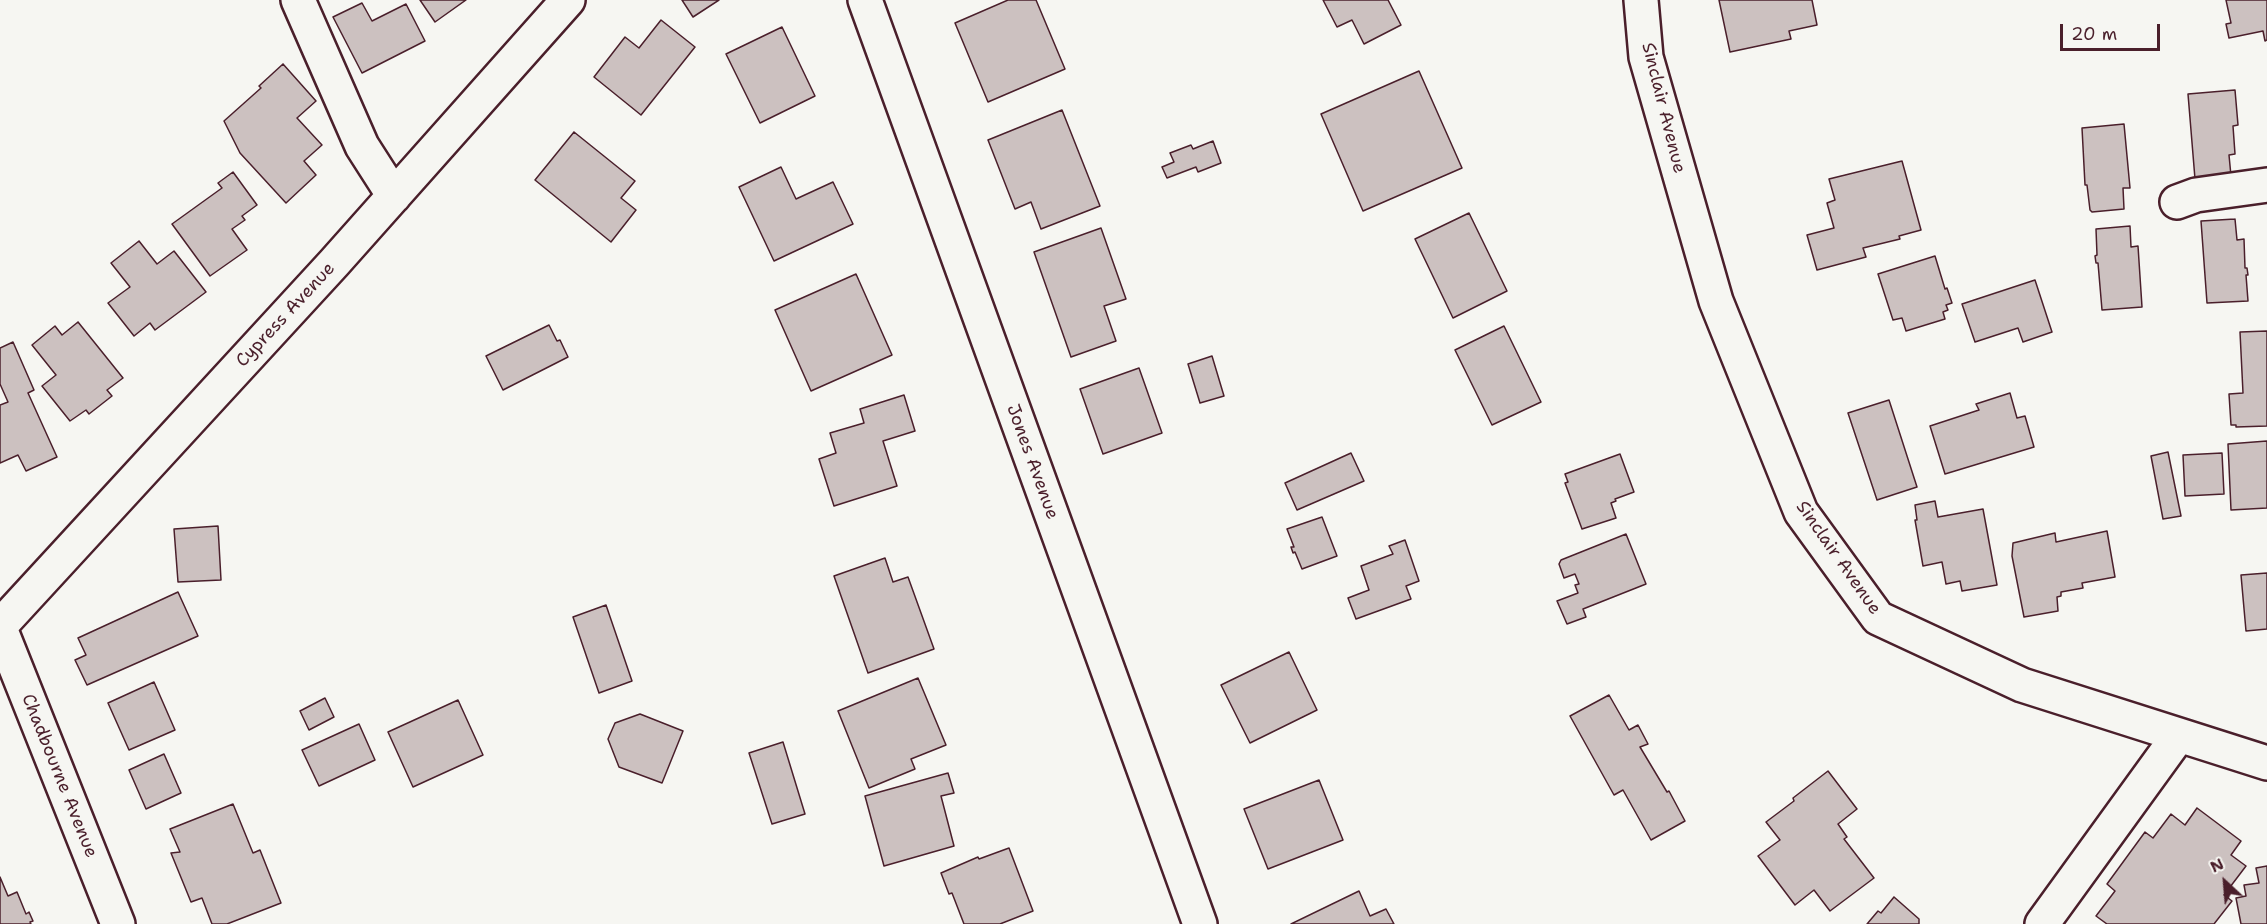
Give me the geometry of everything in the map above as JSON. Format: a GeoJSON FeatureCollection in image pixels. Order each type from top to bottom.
{"type":"FeatureCollection","features":[{"type":"Feature","properties":{"kind":"street"},"geometry":{"type":"LineString","coordinates":[[298,0],[362,146],[394,196]]}},
{"type":"Feature","properties":{"kind":"street","name":"Cypress Avenue"},"geometry":{"type":"LineString","coordinates":[[0,627],[394,196],[568,0]]}},
{"type":"Feature","properties":{"kind":"street","name":"Jones Avenue"},"geometry":{"type":"LineString","coordinates":[[865,0],[1200,924]]}},
{"type":"Feature","properties":{"kind":"street","name":"Sinclair Avenue"},"geometry":{"type":"LineString","coordinates":[[1641,0],[1646,57],[1716,301],[1801,512],[1878,618],[2022,685],[2267,763]]}},
{"type":"Feature","properties":{"kind":"street"},"geometry":{"type":"LineString","coordinates":[[2177,202],[2196,195],[2267,186]]}},
{"type":"Feature","properties":{"kind":"street","name":"Chadbourne Avenue"},"geometry":{"type":"LineString","coordinates":[[0,627],[118,924]]}},
{"type":"Feature","properties":{"kind":"street"},"geometry":{"type":"LineString","coordinates":[[2042,924],[2179,735]]}},
{"type":"Feature","properties":{"kind":"building"},"geometry":{"type":"Polygon","coordinates":[[[420,0],[466,0],[435,22],[420,0]]]}},
{"type":"Feature","properties":{"kind":"building"},"geometry":{"type":"Polygon","coordinates":[[[682,0],[719,0],[693,17],[682,0]]]}},
{"type":"Feature","properties":{"kind":"building"},"geometry":{"type":"Polygon","coordinates":[[[1008,0],[1036,0],[1065,69],[988,102],[955,23],[1008,0]]]}},
{"type":"Feature","properties":{"kind":"building"},"geometry":{"type":"Polygon","coordinates":[[[1323,0],[1388,0],[1401,25],[1364,44],[1352,20],[1337,27],[1323,0]]]}},
{"type":"Feature","properties":{"kind":"building"},"geometry":{"type":"Polygon","coordinates":[[[1719,0],[1812,0],[1817,25],[1789,31],[1791,39],[1730,52],[1719,0]]]}},
{"type":"Feature","properties":{"kind":"building"},"geometry":{"type":"Polygon","coordinates":[[[2226,0],[2267,0],[2267,40],[2265,41],[2263,31],[2229,38],[2226,24],[2231,23],[2226,0]]]}},
{"type":"Feature","properties":{"kind":"building"},"geometry":{"type":"Polygon","coordinates":[[[362,3],[372,21],[406,4],[425,41],[362,73],[333,17],[362,3]]]}},
{"type":"Feature","properties":{"kind":"building"},"geometry":{"type":"Polygon","coordinates":[[[661,20],[695,47],[641,115],[594,77],[625,37],[639,48],[661,20]]]}},
{"type":"Feature","properties":{"kind":"building"},"geometry":{"type":"Polygon","coordinates":[[[782,27],[815,96],[760,123],[726,54],[782,27]]]}},
{"type":"Feature","properties":{"kind":"building"},"geometry":{"type":"Polygon","coordinates":[[[283,64],[316,101],[297,118],[322,145],[304,161],[316,175],[286,203],[240,153],[224,121],[261,88],[259,86],[283,64]]]}},
{"type":"Feature","properties":{"kind":"building"},"geometry":{"type":"Polygon","coordinates":[[[1419,71],[1462,168],[1363,211],[1321,114],[1419,71]]]}},
{"type":"Feature","properties":{"kind":"building"},"geometry":{"type":"Polygon","coordinates":[[[2235,90],[2238,125],[2233,126],[2235,154],[2229,155],[2231,176],[2195,179],[2188,94],[2235,90]]]}},
{"type":"Feature","properties":{"kind":"building"},"geometry":{"type":"Polygon","coordinates":[[[1062,110],[1100,206],[1041,229],[1031,202],[1015,209],[988,140],[1062,110]]]}},
{"type":"Feature","properties":{"kind":"building"},"geometry":{"type":"Polygon","coordinates":[[[2124,124],[2130,188],[2123,188],[2124,209],[2092,212],[2087,185],[2085,185],[2082,128],[2124,124]]]}},
{"type":"Feature","properties":{"kind":"building"},"geometry":{"type":"Polygon","coordinates":[[[574,132],[635,181],[621,198],[636,210],[611,242],[535,180],[574,132]]]}},
{"type":"Feature","properties":{"kind":"building"},"geometry":{"type":"Polygon","coordinates":[[[1213,141],[1221,163],[1198,172],[1196,167],[1167,178],[1162,167],[1174,162],[1170,153],[1191,145],[1193,149],[1213,141]]]}},
{"type":"Feature","properties":{"kind":"building"},"geometry":{"type":"Polygon","coordinates":[[[1902,161],[1921,230],[1899,236],[1900,239],[1863,248],[1866,257],[1817,270],[1807,235],[1834,228],[1827,203],[1835,200],[1829,179],[1902,161]]]}},
{"type":"Feature","properties":{"kind":"building"},"geometry":{"type":"Polygon","coordinates":[[[781,167],[796,199],[833,182],[853,224],[774,261],[739,187],[781,167]]]}},
{"type":"Feature","properties":{"kind":"building"},"geometry":{"type":"Polygon","coordinates":[[[233,172],[257,205],[242,216],[245,220],[232,229],[247,250],[210,276],[172,224],[222,188],[218,183],[233,172]]]}},
{"type":"Feature","properties":{"kind":"building"},"geometry":{"type":"Polygon","coordinates":[[[1469,213],[1507,291],[1453,318],[1415,239],[1469,213]]]}},
{"type":"Feature","properties":{"kind":"building"},"geometry":{"type":"Polygon","coordinates":[[[2235,219],[2237,240],[2244,239],[2248,301],[2207,303],[2201,221],[2235,219]]]}},
{"type":"Feature","properties":{"kind":"building"},"geometry":{"type":"Polygon","coordinates":[[[2130,226],[2131,247],[2138,246],[2142,307],[2102,310],[2098,263],[2096,263],[2095,256],[2097,255],[2096,229],[2130,226]]]}},
{"type":"Feature","properties":{"kind":"building"},"geometry":{"type":"Polygon","coordinates":[[[1101,228],[1126,299],[1104,306],[1116,341],[1071,357],[1034,252],[1101,228]]]}},
{"type":"Feature","properties":{"kind":"building"},"geometry":{"type":"Polygon","coordinates":[[[139,241],[157,264],[174,251],[206,292],[155,330],[150,323],[134,336],[108,303],[130,287],[111,263],[139,241]]]}},
{"type":"Feature","properties":{"kind":"building"},"geometry":{"type":"Polygon","coordinates":[[[1935,256],[1945,289],[1947,288],[1952,303],[1946,305],[1948,310],[1943,312],[1945,319],[1906,331],[1902,318],[1893,320],[1878,274],[1935,256]]]}},
{"type":"Feature","properties":{"kind":"building"},"geometry":{"type":"Polygon","coordinates":[[[856,274],[892,355],[811,391],[775,310],[856,274]]]}},
{"type":"Feature","properties":{"kind":"building"},"geometry":{"type":"Polygon","coordinates":[[[2035,280],[2052,332],[2023,342],[2018,328],[1975,342],[1962,304],[2035,280]]]}},
{"type":"Feature","properties":{"kind":"building"},"geometry":{"type":"Polygon","coordinates":[[[78,322],[123,378],[107,390],[112,396],[89,414],[86,410],[70,421],[42,386],[56,375],[32,345],[55,326],[62,335],[78,322]]]}},
{"type":"Feature","properties":{"kind":"building"},"geometry":{"type":"Polygon","coordinates":[[[549,325],[557,341],[560,340],[568,357],[503,390],[486,356],[549,325]]]}},
{"type":"Feature","properties":{"kind":"building"},"geometry":{"type":"Polygon","coordinates":[[[1504,326],[1541,402],[1492,425],[1455,350],[1504,326]]]}},
{"type":"Feature","properties":{"kind":"building"},"geometry":{"type":"Polygon","coordinates":[[[2267,331],[2267,426],[2236,427],[2236,425],[2231,425],[2229,394],[2243,393],[2240,332],[2267,331]]]}},
{"type":"Feature","properties":{"kind":"building"},"geometry":{"type":"Polygon","coordinates":[[[13,342],[34,390],[28,393],[57,457],[26,471],[18,455],[0,463],[0,405],[8,402],[0,384],[0,348],[13,342]]]}},
{"type":"Feature","properties":{"kind":"building"},"geometry":{"type":"Polygon","coordinates":[[[1212,356],[1224,396],[1200,403],[1188,364],[1212,356]]]}},
{"type":"Feature","properties":{"kind":"building"},"geometry":{"type":"Polygon","coordinates":[[[1139,368],[1162,433],[1103,454],[1080,389],[1139,368]]]}},
{"type":"Feature","properties":{"kind":"building"},"geometry":{"type":"Polygon","coordinates":[[[2010,393],[2017,418],[2025,416],[2034,447],[1945,474],[1930,426],[1979,410],[1976,404],[2010,393]]]}},
{"type":"Feature","properties":{"kind":"building"},"geometry":{"type":"Polygon","coordinates":[[[904,395],[915,431],[883,441],[897,486],[834,506],[819,459],[836,453],[830,433],[864,423],[860,409],[904,395]]]}},
{"type":"Feature","properties":{"kind":"building"},"geometry":{"type":"Polygon","coordinates":[[[1889,400],[1917,487],[1877,500],[1848,413],[1889,400]]]}},
{"type":"Feature","properties":{"kind":"building"},"geometry":{"type":"Polygon","coordinates":[[[2267,441],[2267,508],[2231,510],[2228,444],[2267,441]]]}},
{"type":"Feature","properties":{"kind":"building"},"geometry":{"type":"Polygon","coordinates":[[[2168,452],[2181,516],[2163,519],[2151,456],[2168,452]]]}},
{"type":"Feature","properties":{"kind":"building"},"geometry":{"type":"Polygon","coordinates":[[[1351,453],[1364,481],[1297,510],[1285,483],[1351,453]]]}},
{"type":"Feature","properties":{"kind":"building"},"geometry":{"type":"Polygon","coordinates":[[[2222,453],[2224,494],[2185,496],[2183,455],[2222,453]]]}},
{"type":"Feature","properties":{"kind":"building"},"geometry":{"type":"Polygon","coordinates":[[[1620,454],[1634,492],[1615,499],[1616,501],[1611,503],[1616,518],[1582,529],[1565,483],[1568,482],[1565,474],[1620,454]]]}},
{"type":"Feature","properties":{"kind":"building"},"geometry":{"type":"Polygon","coordinates":[[[1935,501],[1938,517],[1983,509],[1997,585],[1962,591],[1960,581],[1946,584],[1942,562],[1923,566],[1915,520],[1917,520],[1915,505],[1935,501]]]}},
{"type":"Feature","properties":{"kind":"building"},"geometry":{"type":"Polygon","coordinates":[[[1322,517],[1337,556],[1302,569],[1295,552],[1293,553],[1291,547],[1294,547],[1287,529],[1322,517]]]}},
{"type":"Feature","properties":{"kind":"building"},"geometry":{"type":"Polygon","coordinates":[[[218,526],[221,580],[178,582],[174,529],[218,526]]]}},
{"type":"Feature","properties":{"kind":"building"},"geometry":{"type":"Polygon","coordinates":[[[2107,531],[2115,577],[2082,583],[2083,588],[2061,592],[2061,596],[2057,597],[2058,611],[2024,617],[2012,556],[2013,543],[2055,533],[2056,542],[2107,531]]]}},
{"type":"Feature","properties":{"kind":"building"},"geometry":{"type":"Polygon","coordinates":[[[1626,534],[1646,584],[1583,609],[1586,617],[1567,624],[1557,601],[1578,593],[1575,585],[1579,584],[1575,574],[1564,578],[1559,564],[1561,560],[1626,534]]]}},
{"type":"Feature","properties":{"kind":"building"},"geometry":{"type":"Polygon","coordinates":[[[1405,540],[1419,581],[1406,586],[1411,599],[1356,619],[1348,598],[1369,590],[1361,566],[1393,554],[1389,546],[1405,540]]]}},
{"type":"Feature","properties":{"kind":"building"},"geometry":{"type":"Polygon","coordinates":[[[885,558],[893,582],[908,577],[934,649],[868,673],[834,576],[885,558]]]}},
{"type":"Feature","properties":{"kind":"building"},"geometry":{"type":"Polygon","coordinates":[[[2267,573],[2267,629],[2246,631],[2241,575],[2267,573]]]}},
{"type":"Feature","properties":{"kind":"building"},"geometry":{"type":"Polygon","coordinates":[[[178,592],[198,636],[87,685],[75,660],[86,655],[78,638],[178,592]]]}},
{"type":"Feature","properties":{"kind":"building"},"geometry":{"type":"Polygon","coordinates":[[[606,605],[632,681],[599,693],[573,617],[606,605]]]}},
{"type":"Feature","properties":{"kind":"building"},"geometry":{"type":"Polygon","coordinates":[[[1289,652],[1317,710],[1250,743],[1221,685],[1289,652]]]}},
{"type":"Feature","properties":{"kind":"building"},"geometry":{"type":"Polygon","coordinates":[[[918,678],[946,745],[911,759],[915,769],[869,788],[838,711],[918,678]]]}},
{"type":"Feature","properties":{"kind":"building"},"geometry":{"type":"Polygon","coordinates":[[[154,682],[175,730],[129,750],[108,703],[154,682]]]}},
{"type":"Feature","properties":{"kind":"building"},"geometry":{"type":"Polygon","coordinates":[[[1609,695],[1629,730],[1638,725],[1648,744],[1640,747],[1667,792],[1669,791],[1685,821],[1651,840],[1623,790],[1614,795],[1570,716],[1609,695]]]}},
{"type":"Feature","properties":{"kind":"building"},"geometry":{"type":"Polygon","coordinates":[[[325,698],[334,717],[309,730],[300,711],[325,698]]]}},
{"type":"Feature","properties":{"kind":"building"},"geometry":{"type":"Polygon","coordinates":[[[458,700],[483,755],[413,787],[388,732],[458,700]]]}},
{"type":"Feature","properties":{"kind":"building"},"geometry":{"type":"Polygon","coordinates":[[[640,714],[683,731],[662,783],[619,767],[608,739],[615,723],[640,714]]]}},
{"type":"Feature","properties":{"kind":"building"},"geometry":{"type":"Polygon","coordinates":[[[359,724],[375,760],[319,786],[302,750],[359,724]]]}},
{"type":"Feature","properties":{"kind":"building"},"geometry":{"type":"Polygon","coordinates":[[[783,742],[805,814],[772,824],[749,753],[783,742]]]}},
{"type":"Feature","properties":{"kind":"building"},"geometry":{"type":"Polygon","coordinates":[[[164,754],[181,793],[146,809],[129,770],[164,754]]]}},
{"type":"Feature","properties":{"kind":"building"},"geometry":{"type":"Polygon","coordinates":[[[1828,771],[1857,809],[1838,824],[1847,837],[1844,839],[1874,878],[1830,911],[1814,890],[1795,905],[1758,856],[1780,840],[1766,822],[1828,771]]]}},
{"type":"Feature","properties":{"kind":"building"},"geometry":{"type":"Polygon","coordinates":[[[948,773],[954,793],[941,796],[954,846],[884,866],[865,796],[948,773]]]}},
{"type":"Feature","properties":{"kind":"building"},"geometry":{"type":"Polygon","coordinates":[[[1319,780],[1343,840],[1268,869],[1244,809],[1319,780]]]}},
{"type":"Feature","properties":{"kind":"building"},"geometry":{"type":"Polygon","coordinates":[[[233,804],[253,853],[260,850],[281,903],[227,924],[212,924],[202,898],[191,902],[171,853],[180,852],[170,829],[233,804]]]}},
{"type":"Feature","properties":{"kind":"building"},"geometry":{"type":"Polygon","coordinates":[[[2197,808],[2241,841],[2231,855],[2246,866],[2224,895],[2232,901],[2214,924],[2107,924],[2096,916],[2115,891],[2107,884],[2145,832],[2153,838],[2171,814],[2185,825],[2197,808]]]}},
{"type":"Feature","properties":{"kind":"building"},"geometry":{"type":"Polygon","coordinates":[[[1009,848],[1033,911],[1000,924],[964,924],[952,893],[949,894],[941,873],[978,857],[979,859],[1009,848]]]}},
{"type":"Feature","properties":{"kind":"building"},"geometry":{"type":"Polygon","coordinates":[[[2267,866],[2267,924],[2241,924],[2236,898],[2246,896],[2244,885],[2259,883],[2256,868],[2267,866]]]}},
{"type":"Feature","properties":{"kind":"building"},"geometry":{"type":"Polygon","coordinates":[[[0,877],[8,896],[17,892],[26,914],[29,912],[33,921],[30,922],[31,924],[0,924],[0,877]]]}},
{"type":"Feature","properties":{"kind":"building"},"geometry":{"type":"Polygon","coordinates":[[[1359,891],[1370,916],[1386,909],[1394,924],[1291,924],[1359,891]]]}},
{"type":"Feature","properties":{"kind":"building"},"geometry":{"type":"Polygon","coordinates":[[[1894,897],[1919,919],[1919,924],[1867,924],[1878,911],[1881,913],[1894,897]]]}}]}
